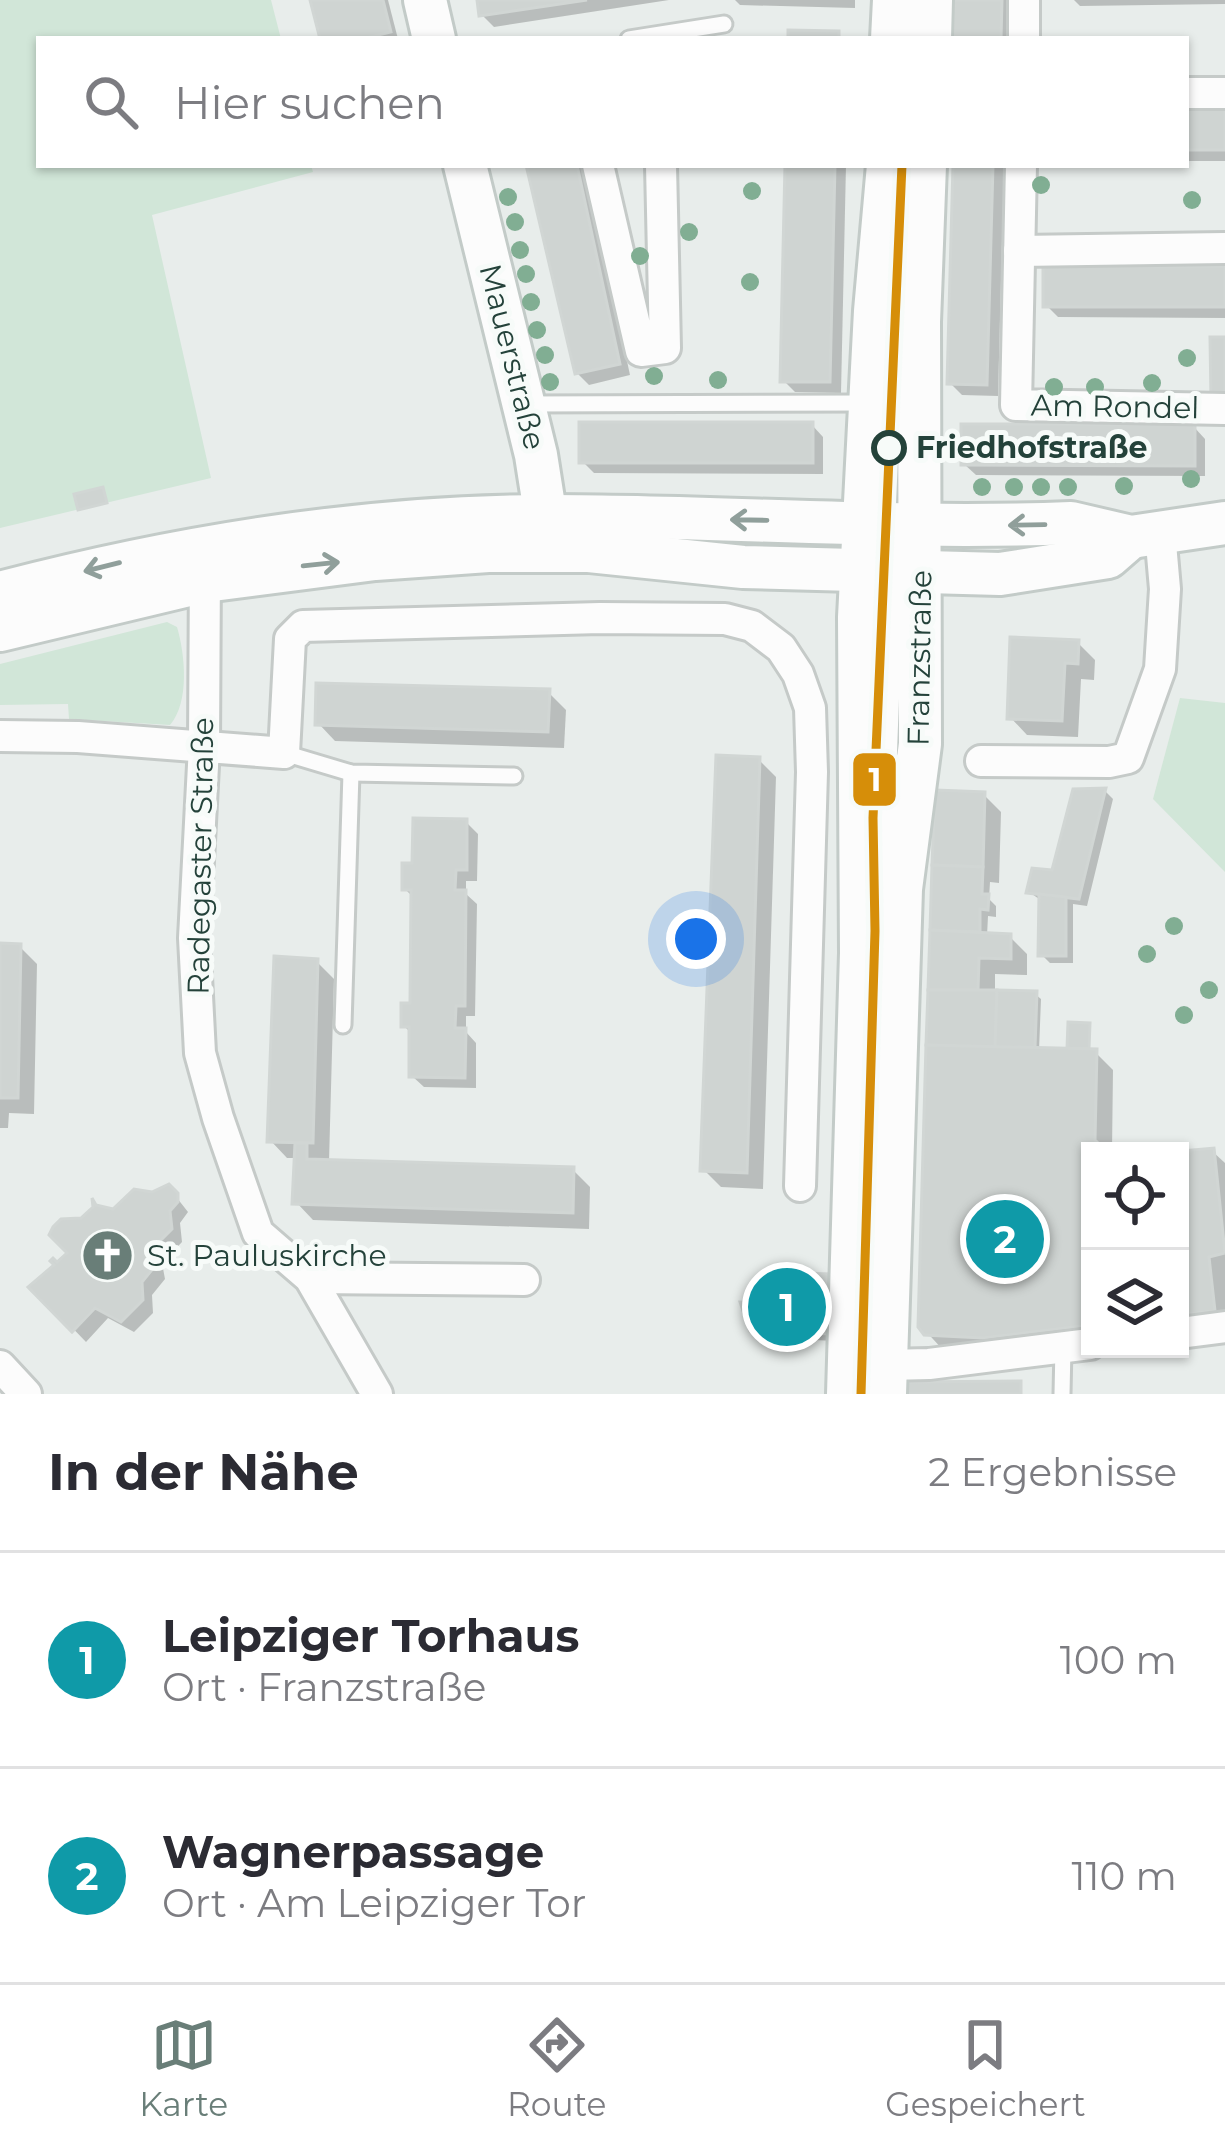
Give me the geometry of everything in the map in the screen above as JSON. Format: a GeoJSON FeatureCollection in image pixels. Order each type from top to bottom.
{"type":"FeatureCollection","features":[{"type":"Feature","properties":{"kind":"main road"},"geometry":{"type":"LineString","coordinates":[[424,0],[433,36]]}},
{"type":"Feature","properties":{"kind":"main road"},"geometry":{"type":"LineString","coordinates":[[892,36],[894,0]]}},
{"type":"Feature","properties":{"kind":"main road"},"geometry":{"type":"LineString","coordinates":[[930,36],[931,0]]}},
{"type":"Feature","properties":{"kind":"main road","name":"Mauerstraße"},"geometry":{"type":"LineString","coordinates":[[466,168],[549,533]]}},
{"type":"Feature","properties":{"kind":"main road","name":"Franzstraße"},"geometry":{"type":"LineString","coordinates":[[867,1386],[858,658],[890,572],[893,523],[871,403],[888,168]]}},
{"type":"Feature","properties":{"kind":"main road","name":"Franzstraße"},"geometry":{"type":"LineString","coordinates":[[867,1386],[901,889],[920,744],[890,572],[919,322],[925,168]]}},
{"type":"Feature","properties":{"kind":"main road"},"geometry":{"type":"LineString","coordinates":[[0,593],[205,564],[382,524],[549,533],[893,523],[1071,524],[1146,534],[1225,523]]}},
{"type":"Feature","properties":{"kind":"main road"},"geometry":{"type":"LineString","coordinates":[[549,533],[743,567],[1000,574],[1108,557],[1146,534]]}},
{"type":"Feature","properties":{"kind":"main road"},"geometry":{"type":"LineString","coordinates":[[0,630],[205,564]]}},
{"type":"Feature","properties":{"kind":"street"},"geometry":{"type":"LineString","coordinates":[[1024,0],[1024,36]]}},
{"type":"Feature","properties":{"kind":"street"},"geometry":{"type":"LineString","coordinates":[[1189,93],[1225,93]]}},
{"type":"Feature","properties":{"kind":"street"},"geometry":{"type":"LineString","coordinates":[[599,168],[641,351],[665,348],[661,168]]}},
{"type":"Feature","properties":{"kind":"street","name":"Am Rondel"},"geometry":{"type":"LineString","coordinates":[[1021,168],[1016,405],[1225,410]]}},
{"type":"Feature","properties":{"kind":"street"},"geometry":{"type":"LineString","coordinates":[[1019,251],[1225,248]]}},
{"type":"Feature","properties":{"kind":"street"},"geometry":{"type":"LineString","coordinates":[[981,760],[1109,762],[1128,758],[1160,669],[1166,589],[1146,534]]}},
{"type":"Feature","properties":{"kind":"street","name":"Radegaster Straße"},"geometry":{"type":"LineString","coordinates":[[205,564],[204,746],[194,938],[200,1053],[259,1233],[310,1278],[377,1394]]}},
{"type":"Feature","properties":{"kind":"street"},"geometry":{"type":"LineString","coordinates":[[0,736],[284,753],[290,639],[303,626],[568,618],[725,620],[752,626],[782,648],[810,708],[800,1186]]}},
{"type":"Feature","properties":{"kind":"street"},"geometry":{"type":"LineString","coordinates":[[310,1278],[524,1280]]}},
{"type":"Feature","properties":{"kind":"street"},"geometry":{"type":"LineString","coordinates":[[1189,1332],[1225,1327]]}},
{"type":"Feature","properties":{"kind":"street"},"geometry":{"type":"LineString","coordinates":[[867,1386],[929,1364],[1076,1346]]}},
{"type":"Feature","properties":{"kind":"street"},"geometry":{"type":"LineString","coordinates":[[0,1366],[26,1394]]}},
{"type":"Feature","properties":{"kind":"lane"},"geometry":{"type":"LineString","coordinates":[[907,36],[908,0]]}},
{"type":"Feature","properties":{"kind":"lane"},"geometry":{"type":"LineString","coordinates":[[919,36],[921,0]]}},
{"type":"Feature","properties":{"kind":"lane"},"geometry":{"type":"LineString","coordinates":[[648,36],[724,24]]}},
{"type":"Feature","properties":{"kind":"lane"},"geometry":{"type":"LineString","coordinates":[[897,260],[902,168]]}},
{"type":"Feature","properties":{"kind":"lane"},"geometry":{"type":"LineString","coordinates":[[893,523],[912,168]]}},
{"type":"Feature","properties":{"kind":"lane"},"geometry":{"type":"LineString","coordinates":[[893,357],[893,523]]}},
{"type":"Feature","properties":{"kind":"lane"},"geometry":{"type":"LineString","coordinates":[[523,404],[871,403]]}},
{"type":"Feature","properties":{"kind":"lane"},"geometry":{"type":"LineString","coordinates":[[284,753],[351,773],[514,776]]}},
{"type":"Feature","properties":{"kind":"lane"},"geometry":{"type":"LineString","coordinates":[[343,1024],[351,773]]}},
{"type":"Feature","properties":{"kind":"lane"},"geometry":{"type":"LineString","coordinates":[[1062,1394],[1076,1346]]}},
{"type":"Feature","properties":{"kind":"green space"},"geometry":{"type":"Polygon","coordinates":[[[0,0],[271,0],[280,36],[36,36],[36,168],[312,168],[313,172],[152,215],[211,478],[0,528],[0,0]]]}},
{"type":"Feature","properties":{"kind":"green space"},"geometry":{"type":"Polygon","coordinates":[[[167,622],[177,627],[184,678],[181,704],[170,725],[69,719],[68,704],[0,705],[0,664],[167,622]]]}},
{"type":"Feature","properties":{"kind":"green space"},"geometry":{"type":"Polygon","coordinates":[[[1180,698],[1225,703],[1225,872],[1153,799],[1180,698]]]}},
{"type":"Feature","properties":{"kind":"building"},"geometry":{"type":"Polygon","coordinates":[[[310,0],[383,0],[391,32],[319,36],[310,0]]]}},
{"type":"Feature","properties":{"kind":"building"},"geometry":{"type":"Polygon","coordinates":[[[477,0],[587,0],[479,16],[477,0]]]}},
{"type":"Feature","properties":{"kind":"building"},"geometry":{"type":"Polygon","coordinates":[[[954,0],[1002,0],[1001,36],[953,36],[954,0]]]}},
{"type":"Feature","properties":{"kind":"building"},"geometry":{"type":"Polygon","coordinates":[[[788,30],[839,31],[839,36],[788,36],[788,30]]]}},
{"type":"Feature","properties":{"kind":"building"},"geometry":{"type":"Polygon","coordinates":[[[1189,109],[1225,109],[1225,150],[1189,150],[1189,109]]]}},
{"type":"Feature","properties":{"kind":"building"},"geometry":{"type":"Polygon","coordinates":[[[527,168],[578,168],[620,364],[575,374],[527,168]]]}},
{"type":"Feature","properties":{"kind":"building"},"geometry":{"type":"Polygon","coordinates":[[[785,168],[835,168],[830,382],[780,382],[785,168]]]}},
{"type":"Feature","properties":{"kind":"building"},"geometry":{"type":"Polygon","coordinates":[[[953,168],[993,168],[987,385],[947,384],[953,168]]]}},
{"type":"Feature","properties":{"kind":"building"},"geometry":{"type":"Polygon","coordinates":[[[1043,266],[1225,266],[1225,307],[1043,307],[1043,266]]]}},
{"type":"Feature","properties":{"kind":"building"},"geometry":{"type":"Polygon","coordinates":[[[1210,337],[1225,337],[1225,400],[1211,399],[1210,337]]]}},
{"type":"Feature","properties":{"kind":"building"},"geometry":{"type":"Polygon","coordinates":[[[579,422],[813,422],[813,463],[579,463],[579,422]]]}},
{"type":"Feature","properties":{"kind":"building"},"geometry":{"type":"Polygon","coordinates":[[[961,424],[1195,424],[1195,466],[961,465],[961,424]]]}},
{"type":"Feature","properties":{"kind":"building"},"geometry":{"type":"Polygon","coordinates":[[[103,487],[107,503],[78,510],[74,494],[103,487]]]}},
{"type":"Feature","properties":{"kind":"building"},"geometry":{"type":"Polygon","coordinates":[[[1010,637],[1079,640],[1078,664],[1065,663],[1062,721],[1007,719],[1010,637]]]}},
{"type":"Feature","properties":{"kind":"building"},"geometry":{"type":"Polygon","coordinates":[[[316,683],[550,689],[548,732],[315,725],[316,683]]]}},
{"type":"Feature","properties":{"kind":"building"},"geometry":{"type":"Polygon","coordinates":[[[716,755],[760,757],[747,1173],[700,1171],[716,755]]]}},
{"type":"Feature","properties":{"kind":"building"},"geometry":{"type":"Polygon","coordinates":[[[1106,788],[1079,899],[1026,893],[1032,868],[1052,870],[1073,789],[1106,788]]]}},
{"type":"Feature","properties":{"kind":"building"},"geometry":{"type":"Polygon","coordinates":[[[935,790],[985,792],[983,867],[932,865],[935,790]]]}},
{"type":"Feature","properties":{"kind":"building"},"geometry":{"type":"Polygon","coordinates":[[[413,818],[467,819],[467,870],[456,870],[455,890],[466,890],[465,1006],[456,1006],[455,1028],[466,1028],[465,1078],[409,1077],[409,1027],[401,1027],[401,1003],[410,1003],[411,890],[402,890],[402,863],[412,863],[413,818]]]}},
{"type":"Feature","properties":{"kind":"building"},"geometry":{"type":"Polygon","coordinates":[[[932,865],[983,867],[982,894],[989,894],[988,910],[980,909],[980,932],[930,930],[932,865]]]}},
{"type":"Feature","properties":{"kind":"building"},"geometry":{"type":"Polygon","coordinates":[[[1039,894],[1066,897],[1066,956],[1038,956],[1039,894]]]}},
{"type":"Feature","properties":{"kind":"building"},"geometry":{"type":"Polygon","coordinates":[[[930,930],[1011,934],[1011,959],[979,958],[978,990],[928,990],[930,930]]]}},
{"type":"Feature","properties":{"kind":"building"},"geometry":{"type":"Polygon","coordinates":[[[0,943],[21,944],[18,1098],[0,1098],[0,943]]]}},
{"type":"Feature","properties":{"kind":"building"},"geometry":{"type":"Polygon","coordinates":[[[274,956],[318,959],[313,1143],[267,1142],[274,956]]]}},
{"type":"Feature","properties":{"kind":"building"},"geometry":{"type":"Polygon","coordinates":[[[928,990],[997,990],[995,1048],[926,1045],[928,990]]]}},
{"type":"Feature","properties":{"kind":"building"},"geometry":{"type":"Polygon","coordinates":[[[997,990],[1037,991],[1035,1048],[995,1048],[997,990]]]}},
{"type":"Feature","properties":{"kind":"building"},"geometry":{"type":"Polygon","coordinates":[[[1068,1022],[1090,1023],[1089,1049],[1067,1049],[1068,1022]]]}},
{"type":"Feature","properties":{"kind":"building"},"geometry":{"type":"Polygon","coordinates":[[[926,1045],[1097,1049],[1097,1142],[1081,1142],[1081,1326],[983,1338],[924,1335],[918,1327],[926,1045]]]}},
{"type":"Feature","properties":{"kind":"building"},"geometry":{"type":"Polygon","coordinates":[[[295,1143],[307,1143],[307,1159],[574,1167],[573,1213],[292,1204],[295,1143]]]}},
{"type":"Feature","properties":{"kind":"building"},"geometry":{"type":"Polygon","coordinates":[[[1214,1148],[1225,1253],[1209,1257],[1215,1311],[1189,1314],[1189,1250],[1189,1150],[1214,1148]]]}},
{"type":"Feature","properties":{"kind":"building","name":"St. Pauluskirche"},"geometry":{"type":"Polygon","coordinates":[[[169,1184],[178,1193],[178,1202],[170,1211],[172,1229],[151,1250],[155,1266],[142,1282],[143,1300],[121,1322],[95,1308],[72,1332],[28,1287],[54,1265],[53,1258],[57,1262],[67,1253],[49,1235],[53,1227],[61,1219],[81,1218],[93,1207],[92,1198],[96,1205],[113,1209],[134,1189],[152,1192],[169,1184]]]}},
{"type":"Feature","properties":{"kind":"building"},"geometry":{"type":"Polygon","coordinates":[[[792,1273],[833,1274],[831,1334],[750,1331],[740,1302],[790,1304],[792,1273]]]}},
{"type":"Feature","properties":{"kind":"building"},"geometry":{"type":"Polygon","coordinates":[[[1021,1381],[1021,1394],[907,1394],[907,1382],[1021,1381]]]}},
{"type":"Feature","properties":{"kind":"transit line","name":"1"},"geometry":{"type":"LineString","coordinates":[[861,1394],[875,931],[873,818],[902,168]]}},
{"type":"Feature","properties":{"kind":"place","name":"Friedhofstraße"},"geometry":{"type":"Point","coordinates":[889,448]}},
{"type":"Feature","properties":{"kind":"place","name":"Wagnerpassage"},"geometry":{"type":"Point","coordinates":[1005,1239]}},
{"type":"Feature","properties":{"kind":"place","name":"St. Pauluskirche"},"geometry":{"type":"Point","coordinates":[108,1256]}},
{"type":"Feature","properties":{"kind":"place","name":"Leipziger Torhaus"},"geometry":{"type":"Point","coordinates":[787,1307]}}]}
